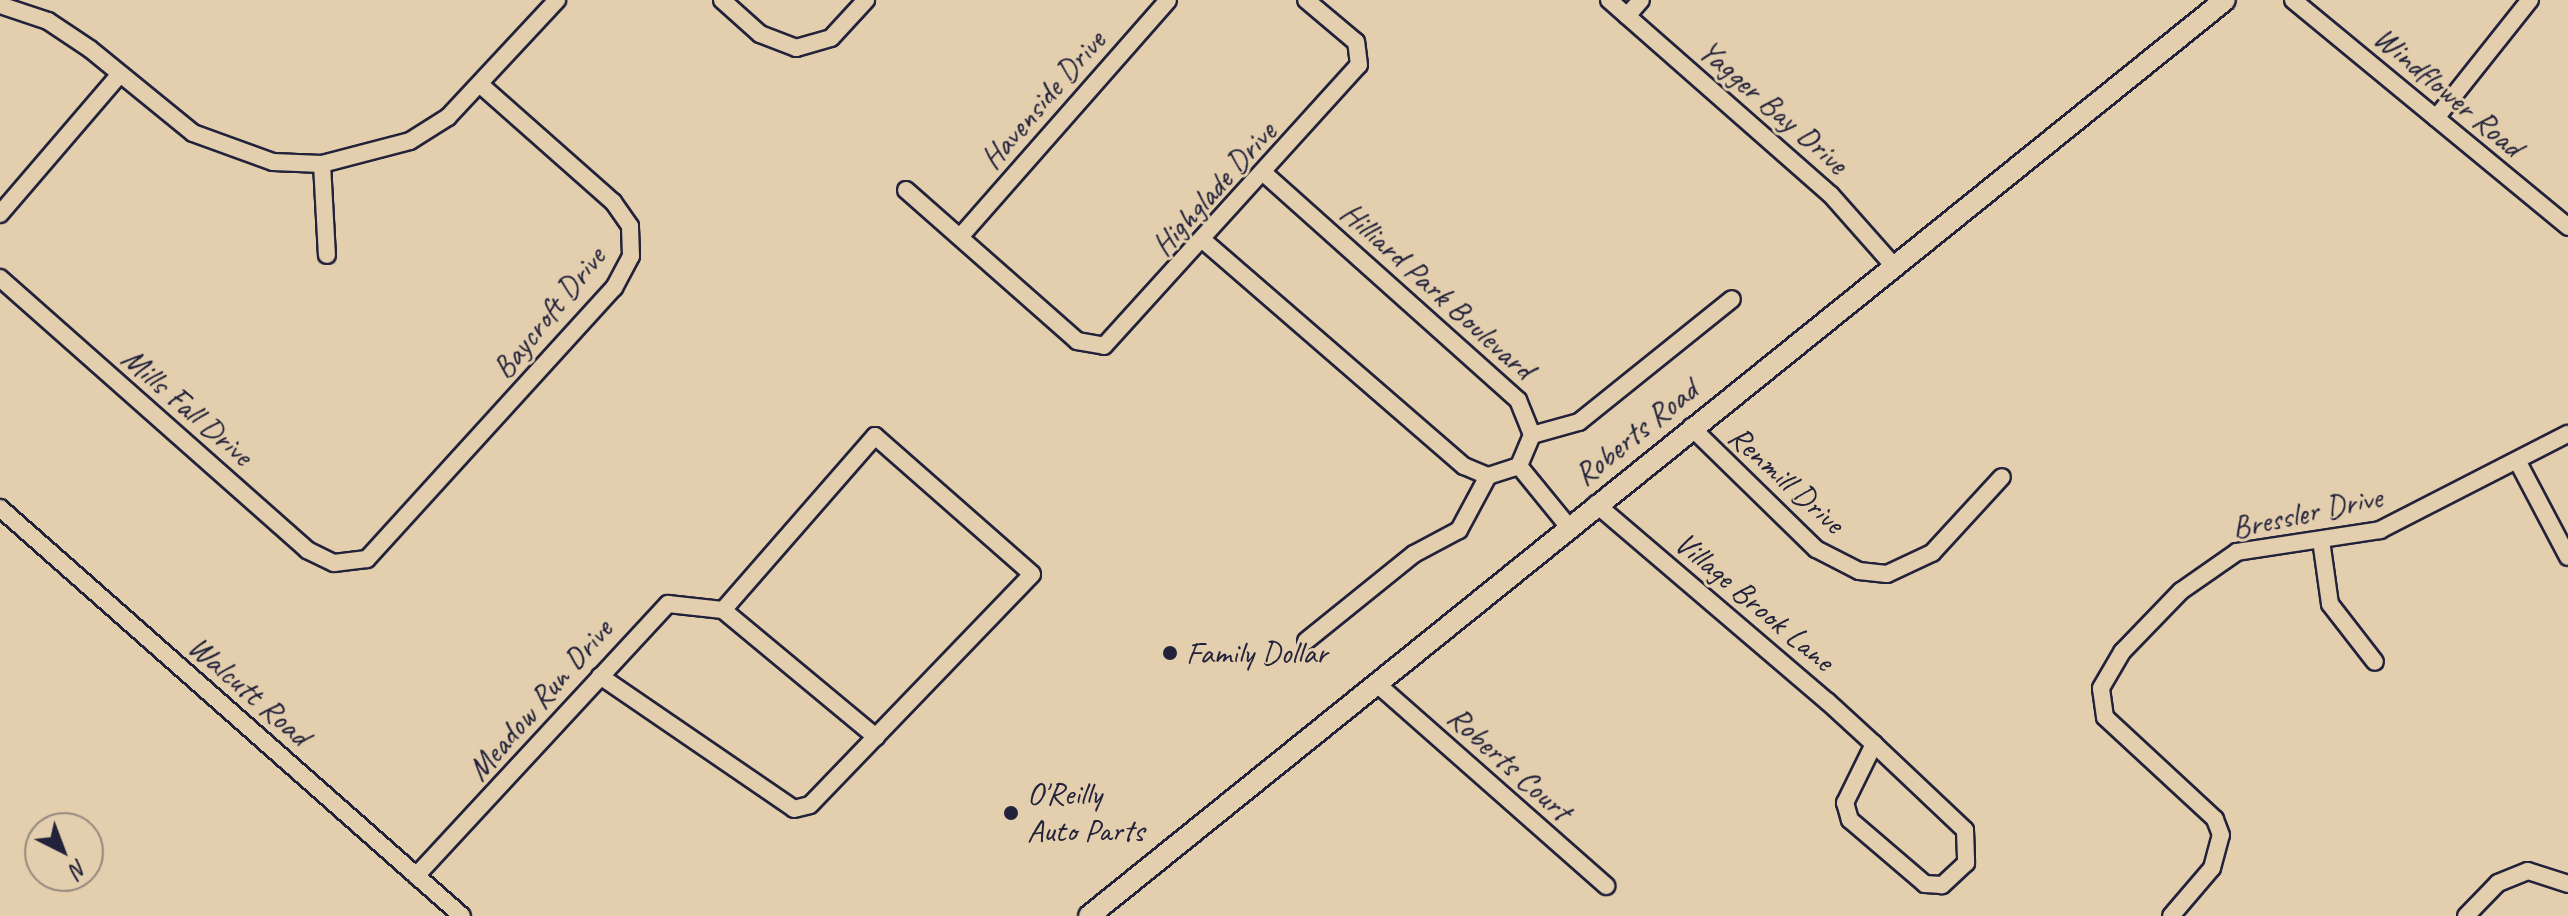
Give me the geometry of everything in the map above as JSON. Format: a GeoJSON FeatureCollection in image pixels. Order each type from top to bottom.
{"type":"FeatureCollection","features":[{"type":"Feature","properties":{"kind":"main road","name":"Roberts Road"},"geometry":{"type":"LineString","coordinates":[[1089,916],[1892,264],[2225,0]]}},
{"type":"Feature","properties":{"kind":"street"},"geometry":{"type":"LineString","coordinates":[[0,5],[48,21],[193,133],[229,150],[322,164],[410,141],[482,86],[557,0]]}},
{"type":"Feature","properties":{"kind":"street"},"geometry":{"type":"LineString","coordinates":[[722,0],[775,43],[804,48],[831,38],[866,0]]}},
{"type":"Feature","properties":{"kind":"street","name":"Havenside Drive"},"geometry":{"type":"LineString","coordinates":[[960,237],[1168,0]]}},
{"type":"Feature","properties":{"kind":"street","name":"Highglade Drive"},"geometry":{"type":"LineString","coordinates":[[960,237],[1077,341],[1090,347],[1117,339],[1352,76],[1356,42],[1306,0]]}},
{"type":"Feature","properties":{"kind":"street","name":"Yagger Bay Drive"},"geometry":{"type":"LineString","coordinates":[[1609,0],[1831,195],[1892,264]]}},
{"type":"Feature","properties":{"kind":"street"},"geometry":{"type":"LineString","coordinates":[[1627,16],[1641,0]]}},
{"type":"Feature","properties":{"kind":"street","name":"Windflower Road"},"geometry":{"type":"LineString","coordinates":[[2293,0],[2568,227]]}},
{"type":"Feature","properties":{"kind":"street"},"geometry":{"type":"LineString","coordinates":[[2436,118],[2530,0]]}},
{"type":"Feature","properties":{"kind":"street"},"geometry":{"type":"LineString","coordinates":[[0,214],[119,75]]}},
{"type":"Feature","properties":{"kind":"street","name":"Baycroft Drive"},"geometry":{"type":"LineString","coordinates":[[345,564],[387,544],[614,288],[631,256],[630,226],[613,202],[482,86]]}},
{"type":"Feature","properties":{"kind":"street"},"geometry":{"type":"LineString","coordinates":[[322,164],[327,255]]}},
{"type":"Feature","properties":{"kind":"street","name":"Hilliard Park Boulevard"},"geometry":{"type":"LineString","coordinates":[[1265,174],[1518,400],[1532,435]]}},
{"type":"Feature","properties":{"kind":"street"},"geometry":{"type":"LineString","coordinates":[[906,190],[960,237]]}},
{"type":"Feature","properties":{"kind":"street"},"geometry":{"type":"LineString","coordinates":[[1204,241],[1464,466],[1488,476],[1519,466],[1532,435],[1579,422],[1732,299]]}},
{"type":"Feature","properties":{"kind":"street","name":"Mills Fall Drive"},"geometry":{"type":"LineString","coordinates":[[0,278],[307,550],[345,564]]}},
{"type":"Feature","properties":{"kind":"street","name":"Renmill Drive"},"geometry":{"type":"LineString","coordinates":[[1691,427],[1816,549],[1859,571],[1887,574],[1932,553],[2002,477]]}},
{"type":"Feature","properties":{"kind":"street","name":"Bressler Drive"},"geometry":{"type":"LineString","coordinates":[[2171,916],[2212,868],[2221,835],[2215,819],[2114,731],[2102,711],[2105,675],[2206,569],[2237,552],[2380,530],[2519,464],[2568,434]]}},
{"type":"Feature","properties":{"kind":"street"},"geometry":{"type":"LineString","coordinates":[[600,676],[794,809],[810,805],[876,737],[953,655],[1032,574],[875,436],[723,610],[876,737]]}},
{"type":"Feature","properties":{"kind":"street"},"geometry":{"type":"LineString","coordinates":[[2519,464],[2568,557]]}},
{"type":"Feature","properties":{"kind":"street"},"geometry":{"type":"LineString","coordinates":[[1519,466],[1568,526]]}},
{"type":"Feature","properties":{"kind":"street"},"geometry":{"type":"LineString","coordinates":[[1306,641],[1414,554],[1459,530],[1488,476]]}},
{"type":"Feature","properties":{"kind":"street","name":"Village Brook Lane"},"geometry":{"type":"LineString","coordinates":[[1596,504],[1874,744],[1965,830],[1966,863],[1942,885],[1925,884],[1850,820],[1845,803],[1874,744]]}},
{"type":"Feature","properties":{"kind":"street","name":"Walcutt Road"},"geometry":{"type":"LineString","coordinates":[[0,508],[462,916]]}},
{"type":"Feature","properties":{"kind":"street"},"geometry":{"type":"LineString","coordinates":[[2321,540],[2330,604],[2375,662]]}},
{"type":"Feature","properties":{"kind":"street","name":"Meadow Run Drive"},"geometry":{"type":"LineString","coordinates":[[416,876],[668,604],[723,610]]}},
{"type":"Feature","properties":{"kind":"street","name":"Roberts Court"},"geometry":{"type":"LineString","coordinates":[[1376,683],[1606,886]]}},
{"type":"Feature","properties":{"kind":"street"},"geometry":{"type":"LineString","coordinates":[[2466,916],[2498,883],[2528,871],[2568,884]]}},
{"type":"Feature","properties":{"kind":"place","name":"Family Dollar"},"geometry":{"type":"Point","coordinates":[1170,653]}},
{"type":"Feature","properties":{"kind":"place","name":"O'Reilly Auto Parts"},"geometry":{"type":"Point","coordinates":[1011,813]}}]}
